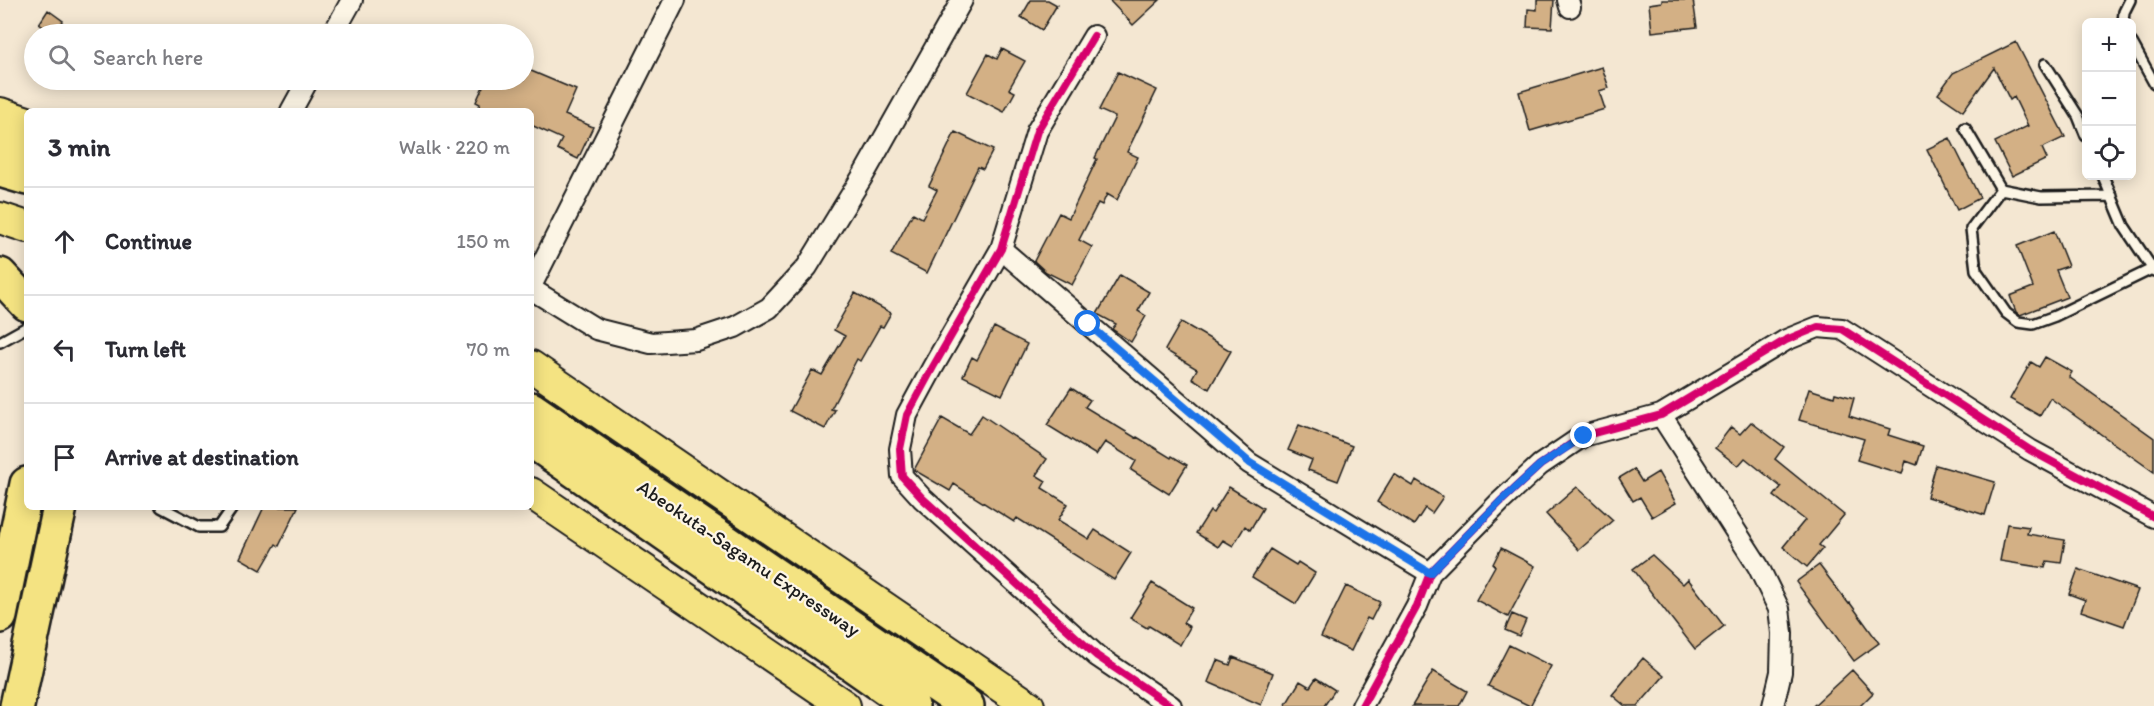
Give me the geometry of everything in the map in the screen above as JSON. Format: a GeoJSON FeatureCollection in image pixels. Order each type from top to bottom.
{"type":"FeatureCollection","features":[{"type":"Feature","properties":{"kind":"highway"},"geometry":{"type":"LineString","coordinates":[[0,140],[24,148]]}},
{"type":"Feature","properties":{"kind":"highway"},"geometry":{"type":"LineString","coordinates":[[0,170],[24,177]]}},
{"type":"Feature","properties":{"kind":"highway"},"geometry":{"type":"LineString","coordinates":[[0,275],[24,301]]}},
{"type":"Feature","properties":{"kind":"highway","name":"Abeokuta-Sagamu Expressway"},"geometry":{"type":"LineString","coordinates":[[534,412],[967,706]]}},
{"type":"Feature","properties":{"kind":"highway","name":"Abeokuta-Sagamu Expressway"},"geometry":{"type":"LineString","coordinates":[[534,443],[912,706]]}},
{"type":"Feature","properties":{"kind":"highway"},"geometry":{"type":"LineString","coordinates":[[0,616],[5,561],[24,494]]}},
{"type":"Feature","properties":{"kind":"highway"},"geometry":{"type":"LineString","coordinates":[[17,706],[59,510]]}},
{"type":"Feature","properties":{"kind":"main road"},"geometry":{"type":"LineString","coordinates":[[0,113],[24,121]]}},
{"type":"Feature","properties":{"kind":"main road"},"geometry":{"type":"LineString","coordinates":[[0,218],[24,226]]}},
{"type":"Feature","properties":{"kind":"main road"},"geometry":{"type":"LineString","coordinates":[[534,368],[1029,706]]}},
{"type":"Feature","properties":{"kind":"main road"},"geometry":{"type":"LineString","coordinates":[[534,495],[845,706]]}},
{"type":"Feature","properties":{"kind":"street"},"geometry":{"type":"LineString","coordinates":[[339,24],[352,0]]}},
{"type":"Feature","properties":{"kind":"street"},"geometry":{"type":"LineString","coordinates":[[534,281],[675,0]]}},
{"type":"Feature","properties":{"kind":"street"},"geometry":{"type":"LineString","coordinates":[[534,289],[596,329],[651,343],[696,340],[735,327],[769,308],[807,267],[864,174],[962,0]]}},
{"type":"Feature","properties":{"kind":"street"},"geometry":{"type":"LineString","coordinates":[[1094,36],[1037,131],[1002,249],[907,415],[900,449],[902,476],[922,498],[1097,656],[1171,706]]}},
{"type":"Feature","properties":{"kind":"street"},"geometry":{"type":"LineString","coordinates":[[293,108],[303,90]]}},
{"type":"Feature","properties":{"kind":"street"},"geometry":{"type":"LineString","coordinates":[[1002,249],[1250,463],[1430,573]]}},
{"type":"Feature","properties":{"kind":"street"},"geometry":{"type":"LineString","coordinates":[[1362,706],[1418,606],[1430,573],[1540,465],[1584,436],[1661,415],[1786,340],[1818,327],[1842,329],[2030,450],[2154,517]]}},
{"type":"Feature","properties":{"kind":"street"},"geometry":{"type":"LineString","coordinates":[[1661,415],[1758,566],[1779,609],[1782,633],[1781,672],[1773,706]]}},
{"type":"Feature","properties":{"kind":"lane"},"geometry":{"type":"LineString","coordinates":[[2123,18],[2130,0]]}},
{"type":"Feature","properties":{"kind":"lane"},"geometry":{"type":"LineString","coordinates":[[2136,50],[2154,83]]}},
{"type":"Feature","properties":{"kind":"lane"},"geometry":{"type":"LineString","coordinates":[[2045,64],[2082,126]]}},
{"type":"Feature","properties":{"kind":"lane"},"geometry":{"type":"LineString","coordinates":[[1965,128],[2001,189],[2042,196],[2112,196]]}},
{"type":"Feature","properties":{"kind":"lane"},"geometry":{"type":"LineString","coordinates":[[2001,189],[1971,229],[1976,270],[2006,313],[2018,322],[2032,324],[2055,316],[2153,270],[2124,226],[2105,180]]}},
{"type":"Feature","properties":{"kind":"lane"},"geometry":{"type":"LineString","coordinates":[[0,342],[24,329]]}},
{"type":"Feature","properties":{"kind":"lane"},"geometry":{"type":"LineString","coordinates":[[167,510],[199,527],[219,527],[231,510]]}},
{"type":"Feature","properties":{"kind":"building"},"geometry":{"type":"Polygon","coordinates":[[[1031,0],[1048,0],[1057,5],[1042,30],[1021,17],[1031,0]]]}},
{"type":"Feature","properties":{"kind":"building"},"geometry":{"type":"Polygon","coordinates":[[[1109,0],[1160,0],[1133,25],[1109,0]]]}},
{"type":"Feature","properties":{"kind":"building"},"geometry":{"type":"Polygon","coordinates":[[[1537,0],[1554,0],[1552,28],[1527,27],[1528,9],[1537,10],[1537,0]]]}},
{"type":"Feature","properties":{"kind":"building"},"geometry":{"type":"Polygon","coordinates":[[[1662,0],[1693,0],[1697,27],[1652,32],[1649,4],[1662,2],[1662,0]]]}},
{"type":"Feature","properties":{"kind":"building"},"geometry":{"type":"Polygon","coordinates":[[[48,10],[63,21],[61,24],[39,24],[48,10]]]}},
{"type":"Feature","properties":{"kind":"building"},"geometry":{"type":"Polygon","coordinates":[[[2016,42],[2065,137],[2042,148],[2047,159],[2012,176],[1995,142],[2028,126],[2014,97],[2010,100],[1994,68],[1963,111],[1938,94],[1953,73],[2016,42]]]}},
{"type":"Feature","properties":{"kind":"building"},"geometry":{"type":"Polygon","coordinates":[[[1002,49],[1025,61],[1009,89],[1015,92],[1004,112],[967,93],[988,54],[997,59],[1002,49]]]}},
{"type":"Feature","properties":{"kind":"building"},"geometry":{"type":"Polygon","coordinates":[[[1602,67],[1609,88],[1599,91],[1605,109],[1530,131],[1519,92],[1602,67]]]}},
{"type":"Feature","properties":{"kind":"building"},"geometry":{"type":"Polygon","coordinates":[[[534,72],[576,90],[565,115],[593,127],[578,159],[557,149],[562,139],[534,126],[534,108],[478,108],[480,104],[476,102],[481,90],[534,90],[534,72]]]}},
{"type":"Feature","properties":{"kind":"building"},"geometry":{"type":"Polygon","coordinates":[[[1118,72],[1157,90],[1127,152],[1138,157],[1117,200],[1107,194],[1102,205],[1098,203],[1079,240],[1092,247],[1072,285],[1046,272],[1034,261],[1059,213],[1069,218],[1097,159],[1095,158],[1115,117],[1099,110],[1118,72]]]}},
{"type":"Feature","properties":{"kind":"building"},"geometry":{"type":"Polygon","coordinates":[[[955,132],[993,150],[983,169],[978,167],[927,273],[891,254],[913,213],[922,218],[937,190],[929,186],[955,132]]]}},
{"type":"Feature","properties":{"kind":"building"},"geometry":{"type":"Polygon","coordinates":[[[1950,138],[1980,198],[1957,210],[1927,149],[1950,138]]]}},
{"type":"Feature","properties":{"kind":"building"},"geometry":{"type":"Polygon","coordinates":[[[2054,231],[2068,266],[2056,270],[2067,297],[2020,315],[2016,312],[2010,296],[2033,287],[2017,246],[2054,231]]]}},
{"type":"Feature","properties":{"kind":"building"},"geometry":{"type":"Polygon","coordinates":[[[1120,275],[1149,292],[1138,311],[1146,316],[1131,342],[1112,329],[1116,324],[1097,314],[1120,275]]]}},
{"type":"Feature","properties":{"kind":"building"},"geometry":{"type":"Polygon","coordinates":[[[855,293],[891,313],[883,327],[880,326],[860,361],[857,359],[831,409],[835,410],[825,429],[790,411],[812,370],[822,375],[845,336],[834,330],[855,293]]]}},
{"type":"Feature","properties":{"kind":"building"},"geometry":{"type":"Polygon","coordinates":[[[1181,322],[1231,351],[1209,389],[1192,378],[1197,369],[1165,350],[1181,322]]]}},
{"type":"Feature","properties":{"kind":"building"},"geometry":{"type":"Polygon","coordinates":[[[994,327],[1027,344],[1002,395],[963,376],[972,357],[977,360],[994,327]]]}},
{"type":"Feature","properties":{"kind":"building"},"geometry":{"type":"Polygon","coordinates":[[[2045,357],[2072,372],[2069,377],[2154,438],[2154,472],[2050,398],[2040,416],[2010,399],[2031,362],[2039,367],[2045,357]]]}},
{"type":"Feature","properties":{"kind":"building"},"geometry":{"type":"Polygon","coordinates":[[[1071,388],[1090,400],[1085,407],[1171,458],[1172,456],[1187,465],[1169,494],[1131,470],[1136,461],[1105,442],[1096,455],[1047,425],[1071,388]]]}},
{"type":"Feature","properties":{"kind":"building"},"geometry":{"type":"Polygon","coordinates":[[[1809,389],[1834,397],[1835,393],[1854,398],[1849,416],[1890,429],[1888,435],[1923,446],[1917,465],[1906,461],[1902,474],[1857,460],[1864,439],[1799,420],[1809,389]]]}},
{"type":"Feature","properties":{"kind":"building"},"geometry":{"type":"Polygon","coordinates":[[[982,415],[1047,459],[1036,475],[1046,481],[1042,488],[1068,504],[1058,520],[1089,539],[1095,530],[1131,553],[1114,580],[1017,518],[1014,522],[954,484],[950,491],[914,470],[942,418],[969,434],[982,415]]]}},
{"type":"Feature","properties":{"kind":"building"},"geometry":{"type":"Polygon","coordinates":[[[1751,422],[1784,447],[1775,459],[1844,515],[1819,545],[1823,548],[1807,567],[1783,547],[1805,520],[1774,496],[1781,487],[1745,458],[1738,466],[1715,448],[1731,427],[1740,434],[1751,422]]]}},
{"type":"Feature","properties":{"kind":"building"},"geometry":{"type":"Polygon","coordinates":[[[1299,425],[1352,446],[1338,481],[1308,470],[1312,460],[1288,450],[1299,425]]]}},
{"type":"Feature","properties":{"kind":"building"},"geometry":{"type":"Polygon","coordinates":[[[1936,465],[1995,482],[1985,515],[1927,497],[1936,465]]]}},
{"type":"Feature","properties":{"kind":"building"},"geometry":{"type":"Polygon","coordinates":[[[1634,469],[1642,482],[1658,472],[1676,503],[1652,517],[1640,497],[1633,501],[1619,478],[1634,469]]]}},
{"type":"Feature","properties":{"kind":"building"},"geometry":{"type":"Polygon","coordinates":[[[1394,474],[1413,486],[1416,480],[1443,497],[1432,513],[1425,508],[1414,525],[1377,502],[1394,474]]]}},
{"type":"Feature","properties":{"kind":"building"},"geometry":{"type":"Polygon","coordinates":[[[1229,487],[1263,508],[1250,530],[1245,526],[1233,546],[1223,540],[1218,547],[1196,533],[1210,511],[1213,513],[1229,487]]]}},
{"type":"Feature","properties":{"kind":"building"},"geometry":{"type":"Polygon","coordinates":[[[1577,487],[1613,520],[1579,550],[1546,514],[1577,487]]]}},
{"type":"Feature","properties":{"kind":"building"},"geometry":{"type":"Polygon","coordinates":[[[263,510],[297,510],[279,546],[276,544],[261,570],[240,558],[263,510]]]}},
{"type":"Feature","properties":{"kind":"building"},"geometry":{"type":"Polygon","coordinates":[[[2007,524],[2029,527],[2027,534],[2065,540],[2061,563],[2047,561],[2045,568],[2000,561],[2007,524]]]}},
{"type":"Feature","properties":{"kind":"building"},"geometry":{"type":"Polygon","coordinates":[[[1501,548],[1535,566],[1508,617],[1476,600],[1495,566],[1493,564],[1501,548]]]}},
{"type":"Feature","properties":{"kind":"building"},"geometry":{"type":"Polygon","coordinates":[[[1270,549],[1296,565],[1298,562],[1315,573],[1296,604],[1252,577],[1270,549]]]}},
{"type":"Feature","properties":{"kind":"building"},"geometry":{"type":"Polygon","coordinates":[[[1652,555],[1683,584],[1688,579],[1724,626],[1695,649],[1633,569],[1652,555]]]}},
{"type":"Feature","properties":{"kind":"building"},"geometry":{"type":"Polygon","coordinates":[[[1819,565],[1879,643],[1854,661],[1796,582],[1819,565]]]}},
{"type":"Feature","properties":{"kind":"building"},"geometry":{"type":"Polygon","coordinates":[[[2078,569],[2138,590],[2124,626],[2081,611],[2085,600],[2069,594],[2078,569]]]}},
{"type":"Feature","properties":{"kind":"building"},"geometry":{"type":"Polygon","coordinates":[[[1152,583],[1192,608],[1183,623],[1190,627],[1180,645],[1149,626],[1147,628],[1130,618],[1152,583]]]}},
{"type":"Feature","properties":{"kind":"building"},"geometry":{"type":"Polygon","coordinates":[[[1346,586],[1380,602],[1371,620],[1367,618],[1351,651],[1321,637],[1346,586]]]}},
{"type":"Feature","properties":{"kind":"building"},"geometry":{"type":"Polygon","coordinates":[[[1512,614],[1526,620],[1519,636],[1505,630],[1512,614]]]}},
{"type":"Feature","properties":{"kind":"building"},"geometry":{"type":"Polygon","coordinates":[[[1509,645],[1551,666],[1530,706],[1488,686],[1509,645]]]}},
{"type":"Feature","properties":{"kind":"building"},"geometry":{"type":"Polygon","coordinates":[[[1233,657],[1273,673],[1261,705],[1208,682],[1217,660],[1230,665],[1233,657]]]}},
{"type":"Feature","properties":{"kind":"building"},"geometry":{"type":"Polygon","coordinates":[[[1643,658],[1664,676],[1638,706],[1625,706],[1612,695],[1643,658]]]}},
{"type":"Feature","properties":{"kind":"building"},"geometry":{"type":"Polygon","coordinates":[[[1852,670],[1873,693],[1860,706],[1813,706],[1852,670]]]}},
{"type":"Feature","properties":{"kind":"building"},"geometry":{"type":"Polygon","coordinates":[[[1433,671],[1467,691],[1459,706],[1412,706],[1433,671]]]}},
{"type":"Feature","properties":{"kind":"building"},"geometry":{"type":"Polygon","coordinates":[[[1316,678],[1335,690],[1324,706],[1285,706],[1300,681],[1310,687],[1316,678]]]}},
{"type":"Feature","properties":{"kind":"cycle path"},"geometry":{"type":"LineString","coordinates":[[1094,36],[1037,131],[1001,249],[907,415],[900,449],[902,476],[922,498],[1097,656],[1171,706]]}},
{"type":"Feature","properties":{"kind":"cycle path"},"geometry":{"type":"LineString","coordinates":[[1362,706],[1417,606],[1430,573],[1540,465],[1583,436],[1661,415],[1786,340],[1818,327],[1842,329],[2030,450],[2154,517]]}},
{"type":"Feature","properties":{"kind":"route"},"geometry":{"type":"LineString","coordinates":[[1088,324],[1250,463],[1430,573],[1540,465],[1584,436]]}}]}
